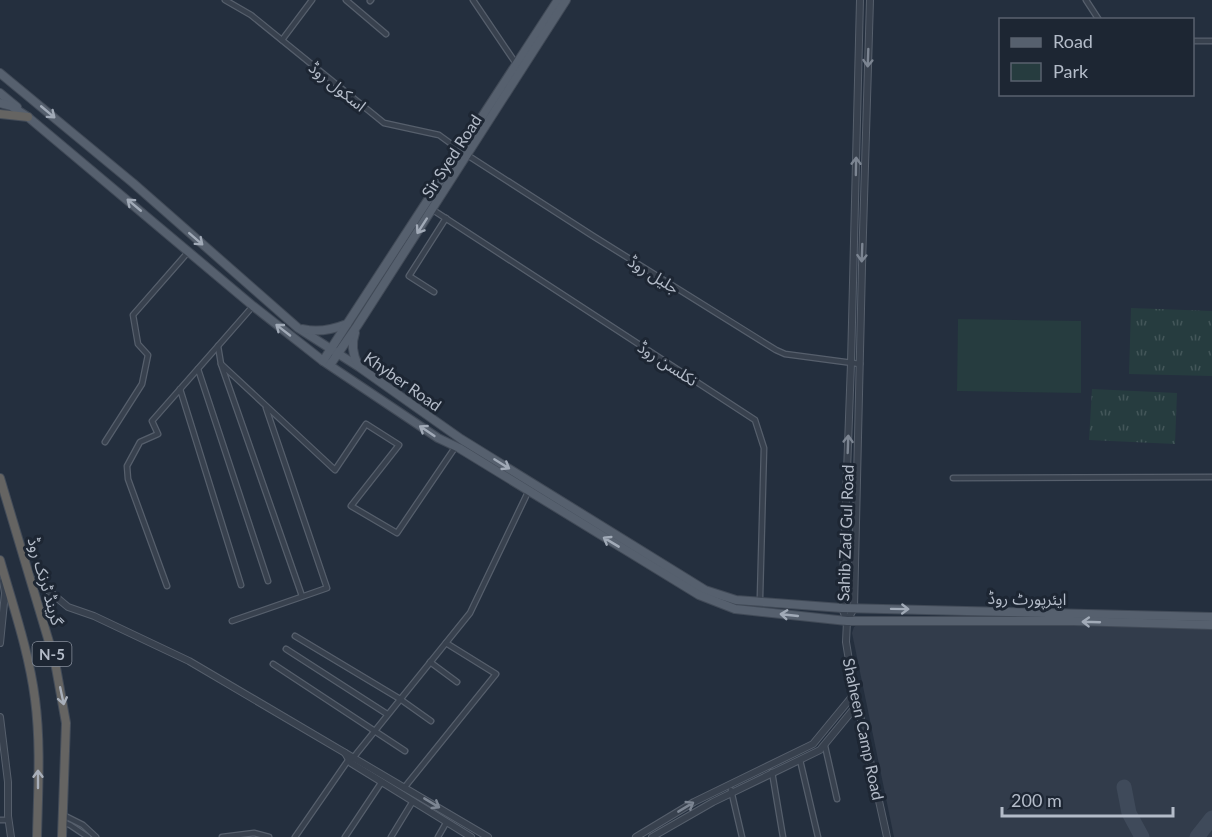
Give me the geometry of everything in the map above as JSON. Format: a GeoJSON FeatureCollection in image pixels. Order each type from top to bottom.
{"type":"FeatureCollection","features":[{"type":"Feature","properties":{"kind":"highway"},"geometry":{"type":"LineString","coordinates":[[0,114],[26,116]]}},
{"type":"Feature","properties":{"kind":"highway","name":"گرینڈ ٹرنک روڈ"},"geometry":{"type":"LineString","coordinates":[[0,478],[55,662],[64,705],[66,723],[62,837]]}},
{"type":"Feature","properties":{"kind":"highway","name":"N-5"},"geometry":{"type":"LineString","coordinates":[[0,561],[28,660],[35,698],[38,730],[38,837]]}},
{"type":"Feature","properties":{"kind":"main road","name":"Sir Syed Road"},"geometry":{"type":"LineString","coordinates":[[335,351],[357,326],[433,210],[464,153],[558,0]]}},
{"type":"Feature","properties":{"kind":"main road","name":"Sir Syed Road"},"geometry":{"type":"LineString","coordinates":[[335,351],[348,323],[566,0]]}},
{"type":"Feature","properties":{"kind":"main road","name":"Khyber Road"},"geometry":{"type":"LineString","coordinates":[[2,76],[133,183],[298,328],[359,367],[461,439],[705,590],[736,600],[842,608]]}},
{"type":"Feature","properties":{"kind":"main road"},"geometry":{"type":"LineString","coordinates":[[0,93],[11,100],[26,116]]}},
{"type":"Feature","properties":{"kind":"main road"},"geometry":{"type":"LineString","coordinates":[[0,102],[26,116]]}},
{"type":"Feature","properties":{"kind":"main road","name":"Khyber Road"},"geometry":{"type":"LineString","coordinates":[[26,116],[253,306],[326,363],[438,438],[456,446],[699,595],[735,609],[847,621],[1073,621],[1212,625]]}},
{"type":"Feature","properties":{"kind":"main road"},"geometry":{"type":"LineString","coordinates":[[298,328],[311,331],[337,328],[348,323]]}},
{"type":"Feature","properties":{"kind":"main road"},"geometry":{"type":"LineString","coordinates":[[357,326],[353,339],[354,356],[359,367]]}},
{"type":"Feature","properties":{"kind":"main road"},"geometry":{"type":"LineString","coordinates":[[326,363],[335,351]]}},
{"type":"Feature","properties":{"kind":"main road","name":"ایئرپورٹ روڈ"},"geometry":{"type":"LineString","coordinates":[[842,608],[1212,617]]}},
{"type":"Feature","properties":{"kind":"street","name":"اسکول روڈ"},"geometry":{"type":"LineString","coordinates":[[225,0],[251,15],[384,123],[439,135],[464,153]]}},
{"type":"Feature","properties":{"kind":"street"},"geometry":{"type":"LineString","coordinates":[[282,40],[312,0]]}},
{"type":"Feature","properties":{"kind":"street"},"geometry":{"type":"LineString","coordinates":[[346,0],[386,34]]}},
{"type":"Feature","properties":{"kind":"street"},"geometry":{"type":"LineString","coordinates":[[473,0],[517,64]]}},
{"type":"Feature","properties":{"kind":"street","name":"Sahib Zad Gul Road"},"geometry":{"type":"LineString","coordinates":[[847,621],[842,608],[860,0]]}},
{"type":"Feature","properties":{"kind":"street","name":"Sahib Zad Gul Road"},"geometry":{"type":"LineString","coordinates":[[847,621],[854,608],[870,0]]}},
{"type":"Feature","properties":{"kind":"street"},"geometry":{"type":"LineString","coordinates":[[1086,0],[1098,18]]}},
{"type":"Feature","properties":{"kind":"street"},"geometry":{"type":"LineString","coordinates":[[1194,41],[1212,41]]}},
{"type":"Feature","properties":{"kind":"street","name":"جلیل روڈ"},"geometry":{"type":"LineString","coordinates":[[464,153],[776,350],[785,354],[860,364]]}},
{"type":"Feature","properties":{"kind":"street","name":"نکلسن روڈ"},"geometry":{"type":"LineString","coordinates":[[433,210],[754,420],[764,448],[760,597]]}},
{"type":"Feature","properties":{"kind":"street"},"geometry":{"type":"LineString","coordinates":[[434,292],[409,276],[446,218]]}},
{"type":"Feature","properties":{"kind":"street"},"geometry":{"type":"LineString","coordinates":[[105,442],[142,384],[148,355],[138,344],[132,315],[189,251]]}},
{"type":"Feature","properties":{"kind":"street"},"geometry":{"type":"LineString","coordinates":[[167,586],[128,479],[127,466],[140,442],[158,434],[152,421],[253,306]]}},
{"type":"Feature","properties":{"kind":"street"},"geometry":{"type":"LineString","coordinates":[[218,346],[221,364],[302,596]]}},
{"type":"Feature","properties":{"kind":"street"},"geometry":{"type":"LineString","coordinates":[[221,364],[335,470],[366,424],[399,445],[351,506],[398,533],[456,446]]}},
{"type":"Feature","properties":{"kind":"street"},"geometry":{"type":"LineString","coordinates":[[198,369],[268,581]]}},
{"type":"Feature","properties":{"kind":"street"},"geometry":{"type":"LineString","coordinates":[[180,389],[241,585]]}},
{"type":"Feature","properties":{"kind":"street"},"geometry":{"type":"LineString","coordinates":[[232,621],[327,588],[266,405]]}},
{"type":"Feature","properties":{"kind":"street"},"geometry":{"type":"LineString","coordinates":[[953,478],[1212,477]]}},
{"type":"Feature","properties":{"kind":"street"},"geometry":{"type":"LineString","coordinates":[[295,837],[349,757],[374,731],[470,613],[528,492]]}},
{"type":"Feature","properties":{"kind":"street"},"geometry":{"type":"LineString","coordinates":[[0,561],[2,593],[0,644]]}},
{"type":"Feature","properties":{"kind":"street"},"geometry":{"type":"LineString","coordinates":[[30,580],[37,581],[68,607],[94,616],[189,661],[488,837]]}},
{"type":"Feature","properties":{"kind":"street","name":"Shaheen Camp Road"},"geometry":{"type":"LineString","coordinates":[[847,621],[846,642],[857,705],[887,837]]}},
{"type":"Feature","properties":{"kind":"street"},"geometry":{"type":"LineString","coordinates":[[295,636],[400,699],[431,722]]}},
{"type":"Feature","properties":{"kind":"street"},"geometry":{"type":"LineString","coordinates":[[404,788],[496,674],[446,642]]}},
{"type":"Feature","properties":{"kind":"street"},"geometry":{"type":"LineString","coordinates":[[285,649],[387,714]]}},
{"type":"Feature","properties":{"kind":"street"},"geometry":{"type":"LineString","coordinates":[[430,662],[457,682]]}},
{"type":"Feature","properties":{"kind":"street"},"geometry":{"type":"LineString","coordinates":[[273,664],[405,751]]}},
{"type":"Feature","properties":{"kind":"street"},"geometry":{"type":"LineString","coordinates":[[636,837],[728,784],[813,744],[855,693]]}},
{"type":"Feature","properties":{"kind":"street"},"geometry":{"type":"LineString","coordinates":[[652,837],[732,792],[825,746],[857,705]]}},
{"type":"Feature","properties":{"kind":"street"},"geometry":{"type":"LineString","coordinates":[[0,717],[8,782],[8,820],[11,837]]}},
{"type":"Feature","properties":{"kind":"street"},"geometry":{"type":"LineString","coordinates":[[825,746],[837,799]]}},
{"type":"Feature","properties":{"kind":"street"},"geometry":{"type":"LineString","coordinates":[[349,757],[381,783],[471,837]]}},
{"type":"Feature","properties":{"kind":"street"},"geometry":{"type":"LineString","coordinates":[[800,760],[818,837]]}},
{"type":"Feature","properties":{"kind":"street"},"geometry":{"type":"LineString","coordinates":[[772,772],[783,837]]}},
{"type":"Feature","properties":{"kind":"street"},"geometry":{"type":"LineString","coordinates":[[345,837],[381,783]]}},
{"type":"Feature","properties":{"kind":"street"},"geometry":{"type":"LineString","coordinates":[[728,784],[732,792],[742,837]]}},
{"type":"Feature","properties":{"kind":"street"},"geometry":{"type":"LineString","coordinates":[[391,837],[413,801]]}},
{"type":"Feature","properties":{"kind":"street"},"geometry":{"type":"LineString","coordinates":[[63,818],[88,837]]}},
{"type":"Feature","properties":{"kind":"street"},"geometry":{"type":"LineString","coordinates":[[63,818],[83,825],[96,837]]}},
{"type":"Feature","properties":{"kind":"street"},"geometry":{"type":"LineString","coordinates":[[0,820],[8,820]]}},
{"type":"Feature","properties":{"kind":"street"},"geometry":{"type":"LineString","coordinates":[[438,837],[446,823]]}},
{"type":"Feature","properties":{"kind":"street"},"geometry":{"type":"LineString","coordinates":[[222,837],[254,833],[269,837]]}},
{"type":"Feature","properties":{"kind":"shaded area"},"geometry":{"type":"Polygon","coordinates":[[[903,622],[1212,629],[1212,837],[894,837],[852,633],[857,625],[903,622]]]}},
{"type":"Feature","properties":{"kind":"green space"},"geometry":{"type":"Polygon","coordinates":[[[1131,308],[1212,311],[1212,376],[1129,374],[1131,308]]]}},
{"type":"Feature","properties":{"kind":"green space"},"geometry":{"type":"Polygon","coordinates":[[[958,319],[1081,321],[1081,393],[957,391],[958,319]]]}},
{"type":"Feature","properties":{"kind":"green space"},"geometry":{"type":"Polygon","coordinates":[[[1092,389],[1177,393],[1175,444],[1089,440],[1092,389]]]}},
{"type":"Feature","properties":{"kind":"taxiway"},"geometry":{"type":"LineString","coordinates":[[1124,787],[1129,813],[1142,837]]}},
{"type":"Feature","properties":{"kind":"taxiway"},"geometry":{"type":"LineString","coordinates":[[1197,837],[1212,818]]}}]}
